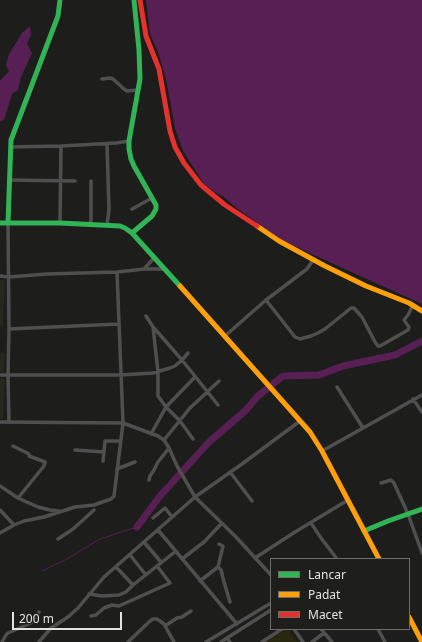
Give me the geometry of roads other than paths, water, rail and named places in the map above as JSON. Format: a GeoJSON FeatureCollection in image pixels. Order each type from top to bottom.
{"type":"FeatureCollection","features":[{"type":"Feature","properties":{"kind":"main road"},"geometry":{"type":"LineString","coordinates":[[8,223],[11,140],[58,16],[60,0]]}},
{"type":"Feature","properties":{"kind":"main road"},"geometry":{"type":"LineString","coordinates":[[132,233],[149,220],[155,213],[156,209],[156,205],[131,160],[129,141],[140,79],[140,61],[134,0]]}},
{"type":"Feature","properties":{"kind":"main road"},"geometry":{"type":"LineString","coordinates":[[140,0],[146,36],[163,88],[172,139],[184,163],[197,180],[208,192],[240,216],[279,241],[313,260],[360,283],[413,305],[422,311]]}},
{"type":"Feature","properties":{"kind":"main road"},"geometry":{"type":"LineString","coordinates":[[138,38],[146,36]]}},
{"type":"Feature","properties":{"kind":"main road"},"geometry":{"type":"LineString","coordinates":[[0,223],[107,225],[120,226],[132,233],[310,432],[322,451],[378,558]]}},
{"type":"Feature","properties":{"kind":"main road"},"geometry":{"type":"LineString","coordinates":[[364,531],[422,509]]}},
{"type":"Feature","properties":{"kind":"main road"},"geometry":{"type":"LineString","coordinates":[[410,619],[422,642]]}},
{"type":"Feature","properties":{"kind":"street"},"geometry":{"type":"LineString","coordinates":[[102,79],[113,79],[127,91],[138,90]]}},
{"type":"Feature","properties":{"kind":"street"},"geometry":{"type":"LineString","coordinates":[[10,147],[107,144],[129,141]]}},
{"type":"Feature","properties":{"kind":"street"},"geometry":{"type":"LineString","coordinates":[[107,144],[109,210],[107,225]]}},
{"type":"Feature","properties":{"kind":"street"},"geometry":{"type":"LineString","coordinates":[[60,223],[61,146]]}},
{"type":"Feature","properties":{"kind":"street"},"geometry":{"type":"LineString","coordinates":[[9,180],[61,182],[75,181]]}},
{"type":"Feature","properties":{"kind":"street"},"geometry":{"type":"LineString","coordinates":[[90,224],[91,181]]}},
{"type":"Feature","properties":{"kind":"street"},"geometry":{"type":"LineString","coordinates":[[132,209],[152,198]]}},
{"type":"Feature","properties":{"kind":"street"},"geometry":{"type":"LineString","coordinates":[[8,223],[9,422]]}},
{"type":"Feature","properties":{"kind":"street"},"geometry":{"type":"LineString","coordinates":[[144,269],[154,258]]}},
{"type":"Feature","properties":{"kind":"street"},"geometry":{"type":"LineString","coordinates":[[225,336],[266,300],[307,269],[313,260]]}},
{"type":"Feature","properties":{"kind":"street"},"geometry":{"type":"LineString","coordinates":[[0,276],[9,277],[164,269]]}},
{"type":"Feature","properties":{"kind":"street"},"geometry":{"type":"LineString","coordinates":[[0,533],[24,521],[44,517],[75,507],[91,505],[113,498],[123,423],[117,272]]}},
{"type":"Feature","properties":{"kind":"street"},"geometry":{"type":"LineString","coordinates":[[266,300],[295,337],[300,340],[325,329],[351,308],[354,308],[362,316],[378,346],[408,330],[409,327],[404,320],[413,305]]}},
{"type":"Feature","properties":{"kind":"street"},"geometry":{"type":"LineString","coordinates":[[146,316],[153,327],[196,376],[218,405]]}},
{"type":"Feature","properties":{"kind":"street"},"geometry":{"type":"LineString","coordinates":[[9,329],[118,324]]}},
{"type":"Feature","properties":{"kind":"street"},"geometry":{"type":"LineString","coordinates":[[153,327],[158,372],[158,396],[166,407],[180,421],[193,439]]}},
{"type":"Feature","properties":{"kind":"street"},"geometry":{"type":"LineString","coordinates":[[0,375],[120,375],[158,372],[175,366],[188,352]]}},
{"type":"Feature","properties":{"kind":"street"},"geometry":{"type":"LineString","coordinates":[[151,434],[166,407],[196,376]]}},
{"type":"Feature","properties":{"kind":"street"},"geometry":{"type":"LineString","coordinates":[[164,440],[180,421],[182,416],[219,381]]}},
{"type":"Feature","properties":{"kind":"street"},"geometry":{"type":"LineString","coordinates":[[337,387],[363,428]]}},
{"type":"Feature","properties":{"kind":"street"},"geometry":{"type":"LineString","coordinates":[[322,451],[422,395]]}},
{"type":"Feature","properties":{"kind":"street"},"geometry":{"type":"LineString","coordinates":[[414,399],[422,412]]}},
{"type":"Feature","properties":{"kind":"street"},"geometry":{"type":"LineString","coordinates":[[39,642],[51,628],[68,617],[104,577],[195,497],[300,421]]}},
{"type":"Feature","properties":{"kind":"street"},"geometry":{"type":"LineString","coordinates":[[0,422],[123,423],[164,440],[195,497],[270,574]]}},
{"type":"Feature","properties":{"kind":"street"},"geometry":{"type":"LineString","coordinates":[[103,461],[105,441],[121,441]]}},
{"type":"Feature","properties":{"kind":"street"},"geometry":{"type":"LineString","coordinates":[[13,446],[29,454],[29,456],[45,462],[44,466],[18,498]]}},
{"type":"Feature","properties":{"kind":"street"},"geometry":{"type":"LineString","coordinates":[[149,480],[158,462],[169,448]]}},
{"type":"Feature","properties":{"kind":"street"},"geometry":{"type":"LineString","coordinates":[[76,450],[104,452]]}},
{"type":"Feature","properties":{"kind":"street"},"geometry":{"type":"LineString","coordinates":[[118,469],[135,462]]}},
{"type":"Feature","properties":{"kind":"street"},"geometry":{"type":"LineString","coordinates":[[230,472],[252,501]]}},
{"type":"Feature","properties":{"kind":"street"},"geometry":{"type":"LineString","coordinates":[[381,483],[391,480],[394,483],[408,514],[422,553]]}},
{"type":"Feature","properties":{"kind":"street"},"geometry":{"type":"LineString","coordinates":[[0,486],[18,498],[38,507],[60,511]]}},
{"type":"Feature","properties":{"kind":"street"},"geometry":{"type":"LineString","coordinates":[[255,558],[348,500]]}},
{"type":"Feature","properties":{"kind":"street"},"geometry":{"type":"LineString","coordinates":[[91,505],[96,515]]}},
{"type":"Feature","properties":{"kind":"street"},"geometry":{"type":"LineString","coordinates":[[153,518],[165,508],[172,517]]}},
{"type":"Feature","properties":{"kind":"street"},"geometry":{"type":"LineString","coordinates":[[0,510],[14,525]]}},
{"type":"Feature","properties":{"kind":"street"},"geometry":{"type":"LineString","coordinates":[[58,539],[73,529],[94,510]]}},
{"type":"Feature","properties":{"kind":"street"},"geometry":{"type":"LineString","coordinates":[[311,522],[336,558]]}},
{"type":"Feature","properties":{"kind":"street"},"geometry":{"type":"LineString","coordinates":[[182,559],[204,542],[222,523]]}},
{"type":"Feature","properties":{"kind":"street"},"geometry":{"type":"LineString","coordinates":[[158,530],[237,624]]}},
{"type":"Feature","properties":{"kind":"street"},"geometry":{"type":"LineString","coordinates":[[144,542],[161,562]]}},
{"type":"Feature","properties":{"kind":"street"},"geometry":{"type":"LineString","coordinates":[[200,580],[218,567],[223,546],[219,544]]}},
{"type":"Feature","properties":{"kind":"street"},"geometry":{"type":"LineString","coordinates":[[89,594],[102,596],[118,595],[126,592],[176,551]]}},
{"type":"Feature","properties":{"kind":"street"},"geometry":{"type":"LineString","coordinates":[[130,554],[146,575]]}},
{"type":"Feature","properties":{"kind":"street"},"geometry":{"type":"LineString","coordinates":[[91,616],[96,615],[104,608],[112,605],[119,606],[170,583],[157,566]]}},
{"type":"Feature","properties":{"kind":"street"},"geometry":{"type":"LineString","coordinates":[[116,567],[133,585]]}},
{"type":"Feature","properties":{"kind":"street"},"geometry":{"type":"LineString","coordinates":[[218,567],[222,570],[230,602]]}},
{"type":"Feature","properties":{"kind":"street"},"geometry":{"type":"LineString","coordinates":[[206,642],[270,604]]}},
{"type":"Feature","properties":{"kind":"street"},"geometry":{"type":"LineString","coordinates":[[165,626],[191,611]]}},
{"type":"Feature","properties":{"kind":"street"},"geometry":{"type":"LineString","coordinates":[[221,642],[270,611]]}},
{"type":"Feature","properties":{"kind":"street"},"geometry":{"type":"LineString","coordinates":[[2,642],[8,633],[31,623],[39,612]]}},
{"type":"Feature","properties":{"kind":"street"},"geometry":{"type":"LineString","coordinates":[[128,642],[153,619],[158,619],[165,626],[174,642]]}},
{"type":"Feature","properties":{"kind":"street"},"geometry":{"type":"LineString","coordinates":[[262,642],[280,630]]}},
{"type":"Feature","properties":{"kind":"street"},"geometry":{"type":"LineString","coordinates":[[295,630],[303,642]]}},
{"type":"Feature","properties":{"kind":"street"},"geometry":{"type":"LineString","coordinates":[[322,630],[332,642]]}},
{"type":"Feature","properties":{"kind":"street"},"geometry":{"type":"LineString","coordinates":[[379,630],[385,642]]}},
{"type":"Feature","properties":{"kind":"street"},"geometry":{"type":"LineString","coordinates":[[312,642],[324,633]]}},
{"type":"Feature","properties":{"kind":"street"},"geometry":{"type":"LineString","coordinates":[[227,638],[230,642]]}},
{"type":"Feature","properties":{"kind":"waterway"},"geometry":{"type":"LineString","coordinates":[[137,527],[160,496],[209,442],[245,411],[258,396],[283,376],[319,375],[343,366],[395,355],[422,341]]}},
{"type":"Feature","properties":{"kind":"waterway"},"geometry":{"type":"LineString","coordinates":[[42,571],[67,559],[100,539],[137,527]]}}]}
